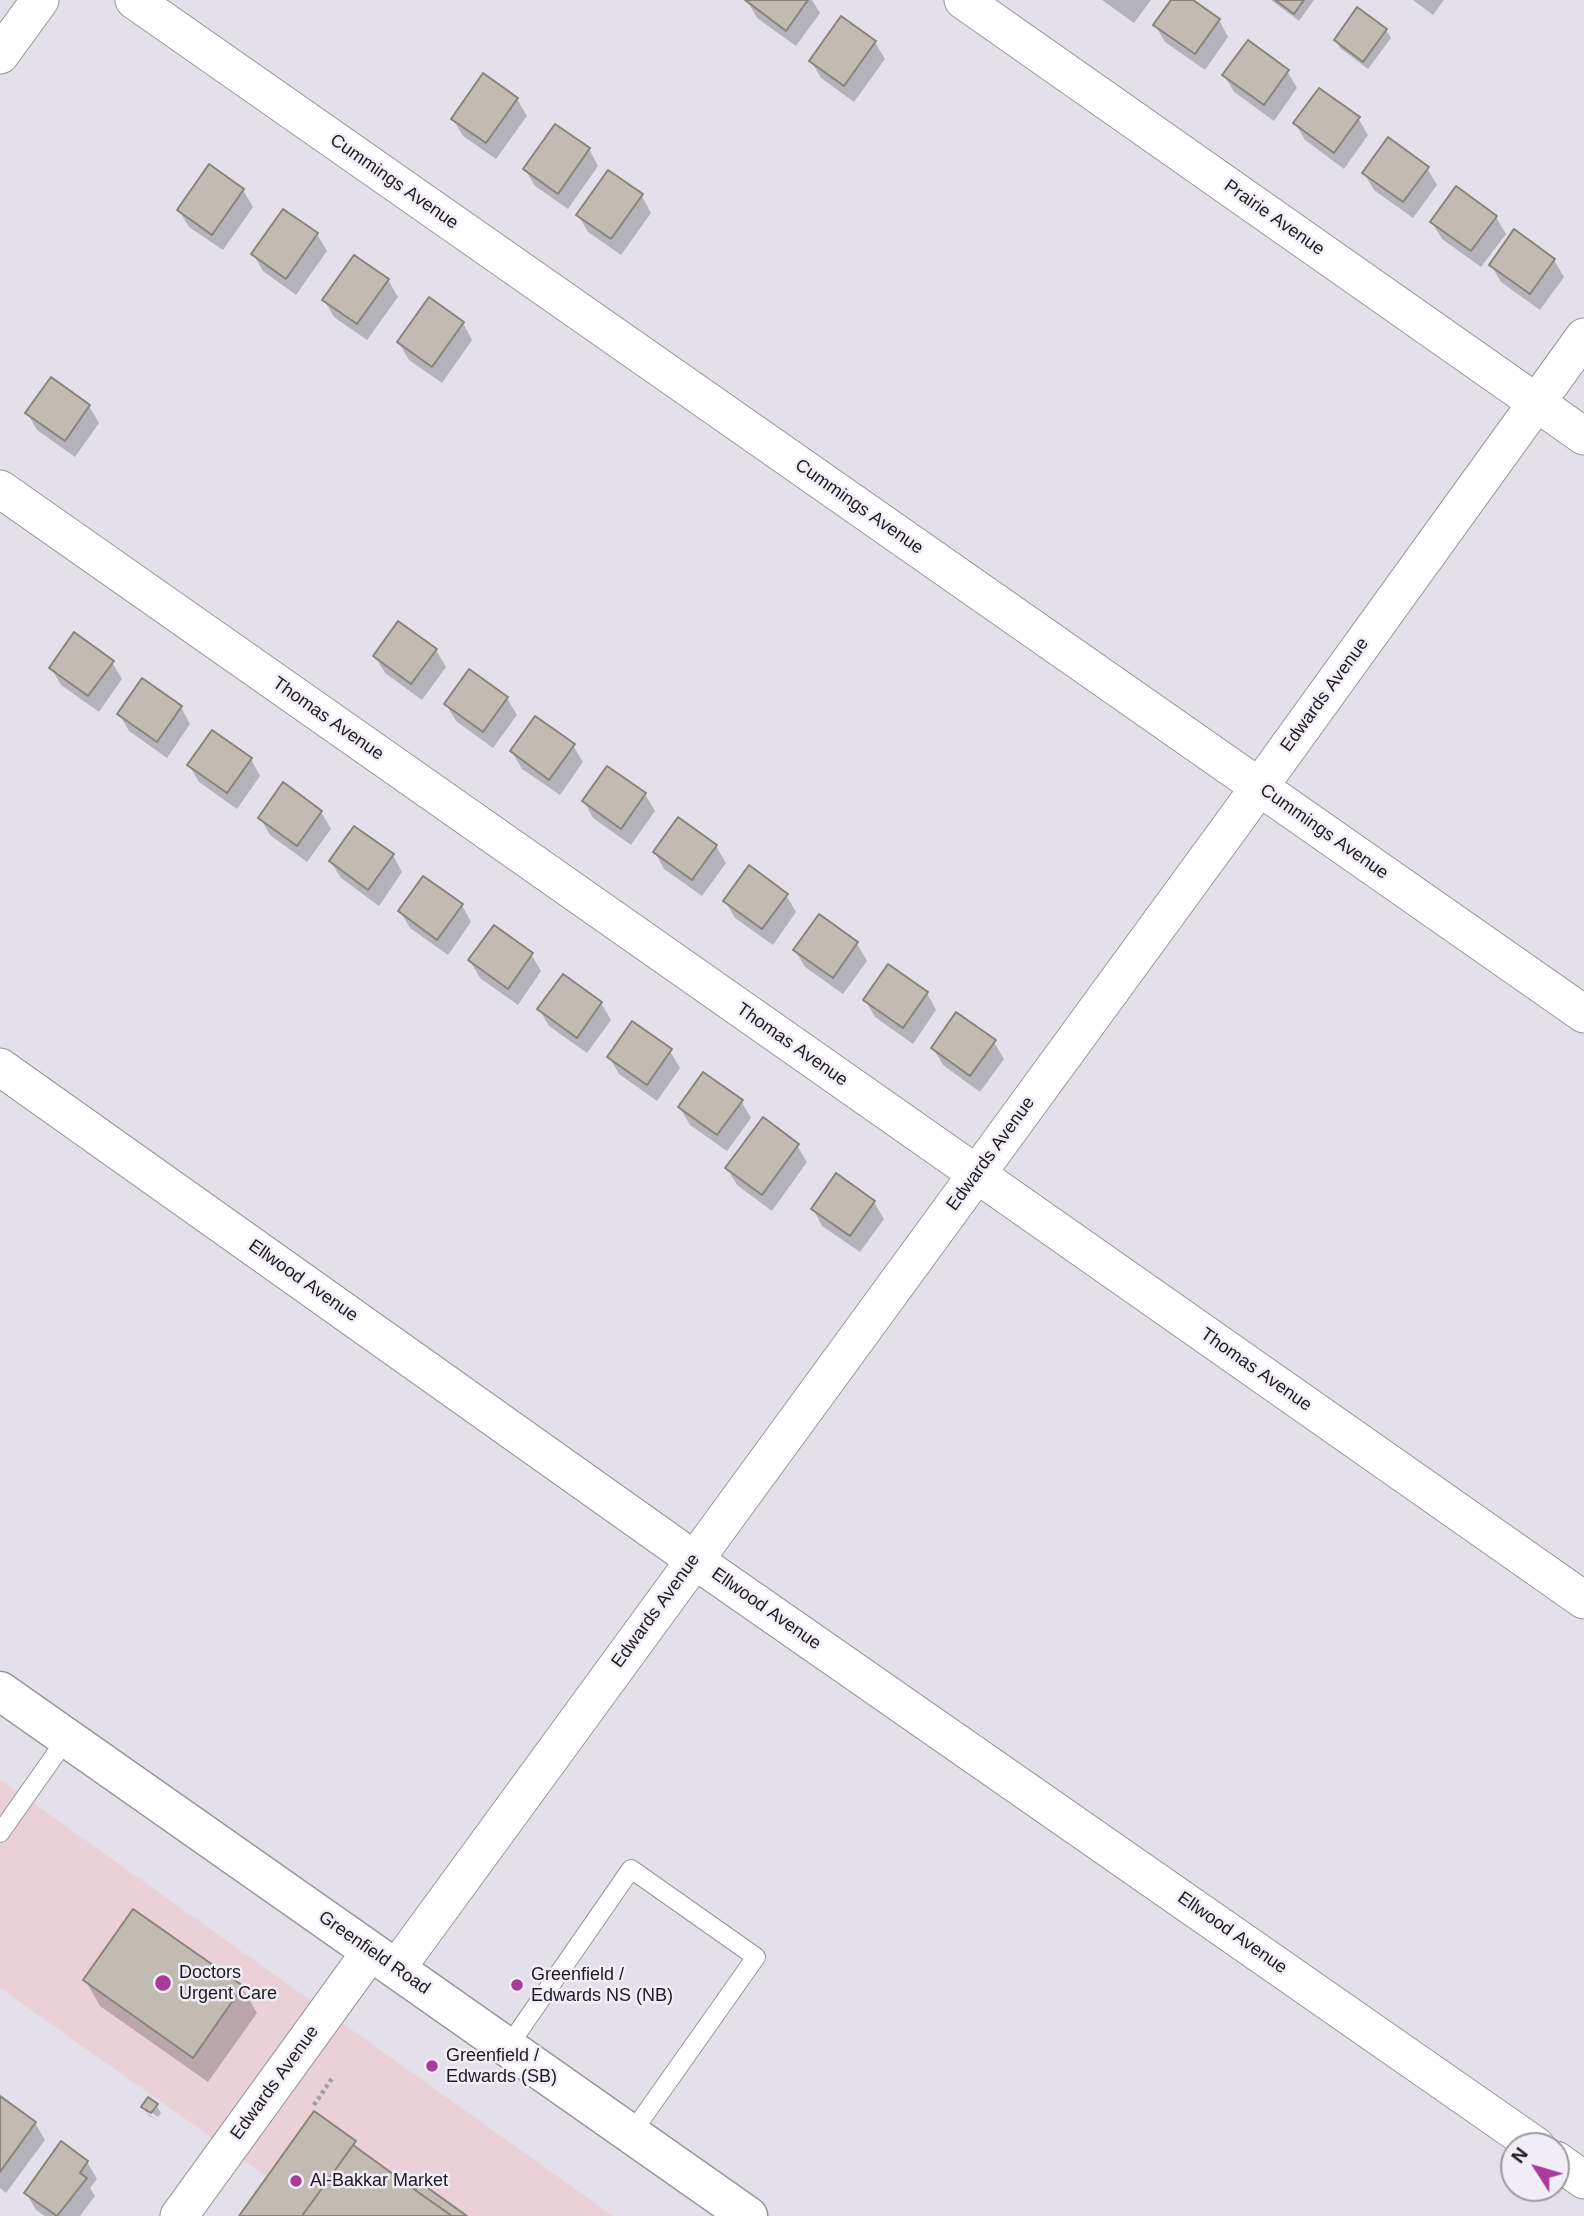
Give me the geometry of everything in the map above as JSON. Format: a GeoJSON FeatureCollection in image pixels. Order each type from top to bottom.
{"type":"FeatureCollection","features":[{"type":"Feature","properties":{"kind":"main road","name":"Greenfield Road"},"geometry":{"type":"LineString","coordinates":[[0,1691],[748,2216]]}},
{"type":"Feature","properties":{"kind":"street"},"geometry":{"type":"LineString","coordinates":[[0,55],[40,0]]}},
{"type":"Feature","properties":{"kind":"street","name":"Cummings Avenue"},"geometry":{"type":"LineString","coordinates":[[134,0],[1584,1014]]}},
{"type":"Feature","properties":{"kind":"street","name":"Prairie Avenue"},"geometry":{"type":"LineString","coordinates":[[963,0],[1584,436]]}},
{"type":"Feature","properties":{"kind":"street","name":"Edwards Avenue"},"geometry":{"type":"LineString","coordinates":[[179,2216],[384,1960],[693,1559],[1259,787],[1584,337]]}},
{"type":"Feature","properties":{"kind":"street","name":"Thomas Avenue"},"geometry":{"type":"LineString","coordinates":[[0,489],[1584,1600]]}},
{"type":"Feature","properties":{"kind":"street","name":"Ellwood Avenue"},"geometry":{"type":"LineString","coordinates":[[0,1067],[693,1559],[1516,2132]]}},
{"type":"Feature","properties":{"kind":"lane"},"geometry":{"type":"LineString","coordinates":[[0,1833],[67,1738]]}},
{"type":"Feature","properties":{"kind":"lane"},"geometry":{"type":"LineString","coordinates":[[507,2048],[631,1869],[756,1957],[631,2134]]}},
{"type":"Feature","properties":{"kind":"path"},"geometry":{"type":"LineString","coordinates":[[314,2105],[334,2077]]}},
{"type":"Feature","properties":{"kind":"shaded area"},"geometry":{"type":"Polygon","coordinates":[[[0,1780],[613,2216],[238,2216],[266,2176],[0,1988],[0,1780]]]}},
{"type":"Feature","properties":{"kind":"building"},"geometry":{"type":"Polygon","coordinates":[[[745,0],[808,0],[786,31],[745,0]]]}},
{"type":"Feature","properties":{"kind":"building"},"geometry":{"type":"Polygon","coordinates":[[[1171,0],[1193,0],[1220,19],[1195,54],[1153,25],[1171,0]]]}},
{"type":"Feature","properties":{"kind":"building"},"geometry":{"type":"Polygon","coordinates":[[[1275,0],[1304,0],[1294,14],[1275,0]]]}},
{"type":"Feature","properties":{"kind":"building"},"geometry":{"type":"Polygon","coordinates":[[[1357,7],[1387,29],[1363,62],[1334,40],[1357,7]]]}},
{"type":"Feature","properties":{"kind":"building"},"geometry":{"type":"Polygon","coordinates":[[[841,16],[876,41],[844,86],[809,61],[841,16]]]}},
{"type":"Feature","properties":{"kind":"building"},"geometry":{"type":"Polygon","coordinates":[[[1248,40],[1289,70],[1264,105],[1222,75],[1248,40]]]}},
{"type":"Feature","properties":{"kind":"building"},"geometry":{"type":"Polygon","coordinates":[[[483,73],[518,98],[486,143],[451,119],[483,73]]]}},
{"type":"Feature","properties":{"kind":"building"},"geometry":{"type":"Polygon","coordinates":[[[1319,88],[1360,117],[1334,153],[1293,123],[1319,88]]]}},
{"type":"Feature","properties":{"kind":"building"},"geometry":{"type":"Polygon","coordinates":[[[555,124],[590,148],[558,194],[523,169],[555,124]]]}},
{"type":"Feature","properties":{"kind":"building"},"geometry":{"type":"Polygon","coordinates":[[[1388,137],[1429,167],[1403,202],[1362,173],[1388,137]]]}},
{"type":"Feature","properties":{"kind":"building"},"geometry":{"type":"Polygon","coordinates":[[[209,164],[244,189],[212,235],[177,210],[209,164]]]}},
{"type":"Feature","properties":{"kind":"building"},"geometry":{"type":"Polygon","coordinates":[[[608,170],[643,194],[611,239],[576,215],[608,170]]]}},
{"type":"Feature","properties":{"kind":"building"},"geometry":{"type":"Polygon","coordinates":[[[1456,186],[1497,216],[1471,251],[1430,222],[1456,186]]]}},
{"type":"Feature","properties":{"kind":"building"},"geometry":{"type":"Polygon","coordinates":[[[283,209],[318,233],[286,279],[251,254],[283,209]]]}},
{"type":"Feature","properties":{"kind":"building"},"geometry":{"type":"Polygon","coordinates":[[[1514,229],[1555,259],[1530,294],[1489,265],[1514,229]]]}},
{"type":"Feature","properties":{"kind":"building"},"geometry":{"type":"Polygon","coordinates":[[[354,255],[389,279],[357,324],[322,300],[354,255]]]}},
{"type":"Feature","properties":{"kind":"building"},"geometry":{"type":"Polygon","coordinates":[[[429,297],[464,322],[432,367],[397,342],[429,297]]]}},
{"type":"Feature","properties":{"kind":"building"},"geometry":{"type":"Polygon","coordinates":[[[51,377],[90,405],[65,441],[25,413],[51,377]]]}},
{"type":"Feature","properties":{"kind":"building"},"geometry":{"type":"Polygon","coordinates":[[[398,621],[437,649],[411,684],[373,656],[398,621]]]}},
{"type":"Feature","properties":{"kind":"building"},"geometry":{"type":"Polygon","coordinates":[[[74,632],[114,661],[88,696],[49,668],[74,632]]]}},
{"type":"Feature","properties":{"kind":"building"},"geometry":{"type":"Polygon","coordinates":[[[469,669],[508,697],[483,732],[444,704],[469,669]]]}},
{"type":"Feature","properties":{"kind":"building"},"geometry":{"type":"Polygon","coordinates":[[[142,678],[182,706],[157,742],[117,714],[142,678]]]}},
{"type":"Feature","properties":{"kind":"building"},"geometry":{"type":"Polygon","coordinates":[[[535,716],[575,744],[549,780],[510,751],[535,716]]]}},
{"type":"Feature","properties":{"kind":"building"},"geometry":{"type":"Polygon","coordinates":[[[212,730],[252,758],[227,793],[187,765],[212,730]]]}},
{"type":"Feature","properties":{"kind":"building"},"geometry":{"type":"Polygon","coordinates":[[[607,766],[646,793],[621,829],[582,801],[607,766]]]}},
{"type":"Feature","properties":{"kind":"building"},"geometry":{"type":"Polygon","coordinates":[[[283,782],[322,811],[297,846],[258,818],[283,782]]]}},
{"type":"Feature","properties":{"kind":"building"},"geometry":{"type":"Polygon","coordinates":[[[678,817],[717,845],[692,880],[653,852],[678,817]]]}},
{"type":"Feature","properties":{"kind":"building"},"geometry":{"type":"Polygon","coordinates":[[[354,826],[394,854],[368,890],[329,861],[354,826]]]}},
{"type":"Feature","properties":{"kind":"building"},"geometry":{"type":"Polygon","coordinates":[[[749,865],[788,894],[762,929],[723,901],[749,865]]]}},
{"type":"Feature","properties":{"kind":"building"},"geometry":{"type":"Polygon","coordinates":[[[423,876],[463,904],[437,940],[398,911],[423,876]]]}},
{"type":"Feature","properties":{"kind":"building"},"geometry":{"type":"Polygon","coordinates":[[[819,914],[858,942],[833,978],[793,950],[819,914]]]}},
{"type":"Feature","properties":{"kind":"building"},"geometry":{"type":"Polygon","coordinates":[[[494,925],[533,953],[508,989],[468,960],[494,925]]]}},
{"type":"Feature","properties":{"kind":"building"},"geometry":{"type":"Polygon","coordinates":[[[888,964],[928,992],[903,1028],[863,1000],[888,964]]]}},
{"type":"Feature","properties":{"kind":"building"},"geometry":{"type":"Polygon","coordinates":[[[563,974],[602,1002],[577,1038],[537,1009],[563,974]]]}},
{"type":"Feature","properties":{"kind":"building"},"geometry":{"type":"Polygon","coordinates":[[[956,1012],[996,1040],[970,1076],[931,1048],[956,1012]]]}},
{"type":"Feature","properties":{"kind":"building"},"geometry":{"type":"Polygon","coordinates":[[[632,1021],[672,1049],[647,1085],[607,1057],[632,1021]]]}},
{"type":"Feature","properties":{"kind":"building"},"geometry":{"type":"Polygon","coordinates":[[[703,1072],[743,1100],[717,1135],[678,1107],[703,1072]]]}},
{"type":"Feature","properties":{"kind":"building"},"geometry":{"type":"Polygon","coordinates":[[[763,1117],[799,1144],[762,1195],[725,1168],[763,1117]]]}},
{"type":"Feature","properties":{"kind":"building"},"geometry":{"type":"Polygon","coordinates":[[[836,1173],[875,1201],[850,1236],[811,1209],[836,1173]]]}},
{"type":"Feature","properties":{"kind":"building","name":"Doctors Urgent Care"},"geometry":{"type":"Polygon","coordinates":[[[133,1909],[243,1986],[193,2058],[83,1980],[133,1909]]]}},
{"type":"Feature","properties":{"kind":"building"},"geometry":{"type":"Polygon","coordinates":[[[0,2096],[36,2122],[0,2172],[0,2096]]]}},
{"type":"Feature","properties":{"kind":"building"},"geometry":{"type":"Polygon","coordinates":[[[148,2097],[158,2104],[151,2113],[141,2107],[148,2097]]]}},
{"type":"Feature","properties":{"kind":"building","name":"Al-Bakkar Market"},"geometry":{"type":"Polygon","coordinates":[[[314,2111],[356,2141],[302,2216],[239,2216],[314,2111]]]}},
{"type":"Feature","properties":{"kind":"building"},"geometry":{"type":"Polygon","coordinates":[[[61,2141],[88,2161],[80,2173],[87,2178],[57,2216],[24,2193],[61,2141]]]}},
{"type":"Feature","properties":{"kind":"building"},"geometry":{"type":"Polygon","coordinates":[[[353,2145],[415,2190],[452,2216],[302,2216],[353,2145]]]}},
{"type":"Feature","properties":{"kind":"building"},"geometry":{"type":"Polygon","coordinates":[[[421,2183],[467,2216],[452,2216],[415,2190],[421,2183]]]}},
{"type":"Feature","properties":{"kind":"place","name":"Doctors Urgent Care"},"geometry":{"type":"Point","coordinates":[163,1983]}},
{"type":"Feature","properties":{"kind":"place","name":"Greenfield / Edwards NS (NB)"},"geometry":{"type":"Point","coordinates":[517,1985]}},
{"type":"Feature","properties":{"kind":"place","name":"Greenfield / Edwards (SB)"},"geometry":{"type":"Point","coordinates":[432,2066]}},
{"type":"Feature","properties":{"kind":"place","name":"Al-Bakkar Market"},"geometry":{"type":"Point","coordinates":[296,2181]}}]}
